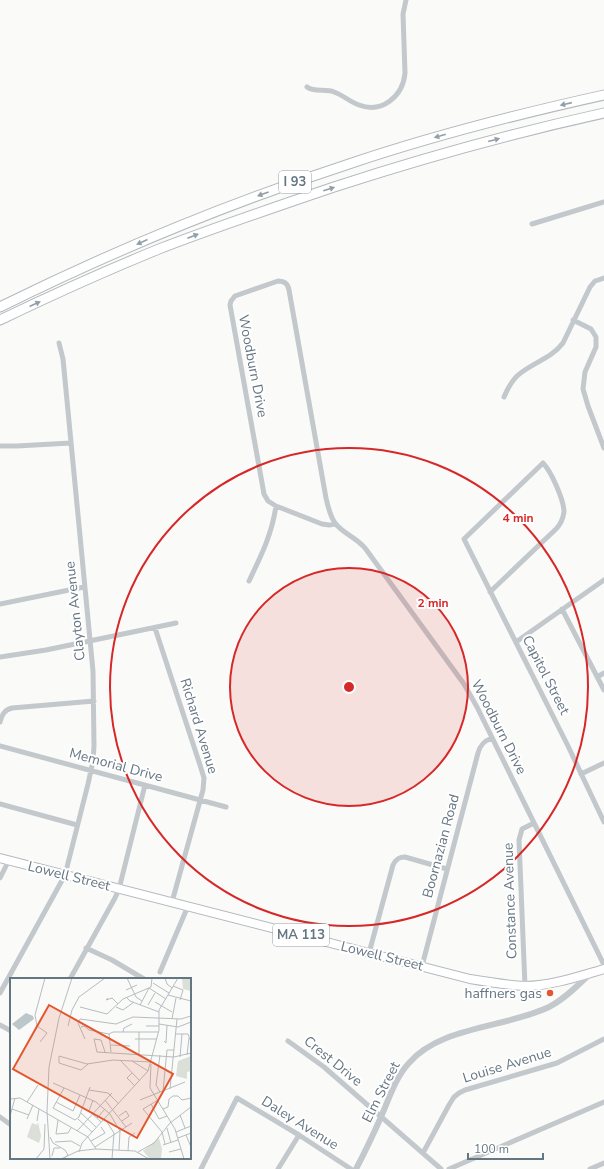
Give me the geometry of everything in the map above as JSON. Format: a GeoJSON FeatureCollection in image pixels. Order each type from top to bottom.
{"type":"FeatureCollection","features":[{"type":"Feature","properties":{"kind":"highway","name":"I 93"},"geometry":{"type":"LineString","coordinates":[[0,307],[152,238],[289,184],[349,164],[464,130],[514,116],[604,95]]}},
{"type":"Feature","properties":{"kind":"highway","name":"I 93"},"geometry":{"type":"LineString","coordinates":[[0,320],[102,273],[158,250],[266,210],[369,176],[458,149],[604,113]]}},
{"type":"Feature","properties":{"kind":"main road","name":"Lowell Street"},"geometry":{"type":"LineString","coordinates":[[0,858],[495,984],[525,986],[546,984],[604,969]]}},
{"type":"Feature","properties":{"kind":"street"},"geometry":{"type":"LineString","coordinates":[[307,87],[311,90],[330,90],[365,107],[380,107],[392,100],[398,94],[404,81],[403,14],[406,0]]}},
{"type":"Feature","properties":{"kind":"street"},"geometry":{"type":"LineString","coordinates":[[532,224],[604,202]]}},
{"type":"Feature","properties":{"kind":"street"},"geometry":{"type":"LineString","coordinates":[[504,397],[515,378],[559,348],[590,287],[595,281],[604,278]]}},
{"type":"Feature","properties":{"kind":"street","name":"Woodburn Drive"},"geometry":{"type":"LineString","coordinates":[[335,524],[322,524],[276,506],[268,500],[264,494],[230,305],[235,296],[280,281],[287,284],[289,290],[326,498],[335,524],[356,539],[365,548],[457,674],[470,695],[604,965]]}},
{"type":"Feature","properties":{"kind":"street"},"geometry":{"type":"LineString","coordinates":[[573,320],[591,329],[596,337],[596,347],[585,372],[583,389],[604,448]]}},
{"type":"Feature","properties":{"kind":"street","name":"Clayton Avenue"},"geometry":{"type":"LineString","coordinates":[[0,993],[65,875],[91,771],[94,746],[94,701],[89,641],[63,359],[59,343]]}},
{"type":"Feature","properties":{"kind":"street"},"geometry":{"type":"LineString","coordinates":[[0,446],[71,443]]}},
{"type":"Feature","properties":{"kind":"street","name":"Capitol Street"},"geometry":{"type":"LineString","coordinates":[[490,592],[556,529],[561,522],[564,512],[562,502],[547,468],[543,463],[464,539],[490,592],[516,642],[604,822]]}},
{"type":"Feature","properties":{"kind":"street"},"geometry":{"type":"LineString","coordinates":[[249,581],[270,534],[276,506]]}},
{"type":"Feature","properties":{"kind":"street"},"geometry":{"type":"LineString","coordinates":[[516,642],[604,580]]}},
{"type":"Feature","properties":{"kind":"street"},"geometry":{"type":"LineString","coordinates":[[0,604],[84,587]]}},
{"type":"Feature","properties":{"kind":"street"},"geometry":{"type":"LineString","coordinates":[[562,609],[604,690]]}},
{"type":"Feature","properties":{"kind":"street"},"geometry":{"type":"LineString","coordinates":[[0,657],[46,650],[176,623]]}},
{"type":"Feature","properties":{"kind":"street","name":"Richard Avenue"},"geometry":{"type":"LineString","coordinates":[[155,628],[202,771],[204,784],[172,902]]}},
{"type":"Feature","properties":{"kind":"street"},"geometry":{"type":"LineString","coordinates":[[597,677],[604,673]]}},
{"type":"Feature","properties":{"kind":"street"},"geometry":{"type":"LineString","coordinates":[[0,722],[4,712],[7,709],[94,701]]}},
{"type":"Feature","properties":{"kind":"street","name":"Boornazian Road"},"geometry":{"type":"LineString","coordinates":[[422,966],[479,748],[484,742],[492,738]]}},
{"type":"Feature","properties":{"kind":"street","name":"Memorial Drive"},"geometry":{"type":"LineString","coordinates":[[0,746],[226,807]]}},
{"type":"Feature","properties":{"kind":"street"},"geometry":{"type":"LineString","coordinates":[[581,774],[604,763]]}},
{"type":"Feature","properties":{"kind":"street"},"geometry":{"type":"LineString","coordinates":[[71,978],[119,889],[145,785]]}},
{"type":"Feature","properties":{"kind":"street"},"geometry":{"type":"LineString","coordinates":[[0,804],[77,825]]}},
{"type":"Feature","properties":{"kind":"street","name":"Constance Avenue"},"geometry":{"type":"LineString","coordinates":[[525,986],[519,840],[522,830],[534,822]]}},
{"type":"Feature","properties":{"kind":"street"},"geometry":{"type":"LineString","coordinates":[[369,953],[393,865],[397,859],[400,857],[405,857],[447,869]]}},
{"type":"Feature","properties":{"kind":"street"},"geometry":{"type":"LineString","coordinates":[[0,878],[9,860]]}},
{"type":"Feature","properties":{"kind":"street"},"geometry":{"type":"LineString","coordinates":[[160,972],[188,906]]}},
{"type":"Feature","properties":{"kind":"street"},"geometry":{"type":"LineString","coordinates":[[86,948],[112,960],[142,978]]}},
{"type":"Feature","properties":{"kind":"street","name":"Elm Street"},"geometry":{"type":"LineString","coordinates":[[356,1169],[398,1078],[408,1064],[422,1050],[451,1036],[528,1015],[548,1007],[571,992],[592,973]]}},
{"type":"Feature","properties":{"kind":"street"},"geometry":{"type":"LineString","coordinates":[[0,1025],[10,1030]]}},
{"type":"Feature","properties":{"kind":"street","name":"Louise Avenue"},"geometry":{"type":"LineString","coordinates":[[423,1153],[449,1105],[459,1092],[478,1085],[557,1063],[604,1039]]}},
{"type":"Feature","properties":{"kind":"street","name":"Crest Drive"},"geometry":{"type":"LineString","coordinates":[[288,1041],[324,1067],[441,1169]]}},
{"type":"Feature","properties":{"kind":"street","name":"Daley Avenue"},"geometry":{"type":"LineString","coordinates":[[201,1169],[237,1098],[299,1135],[351,1169]]}},
{"type":"Feature","properties":{"kind":"street"},"geometry":{"type":"LineString","coordinates":[[449,1169],[604,1102]]}},
{"type":"Feature","properties":{"kind":"street"},"geometry":{"type":"LineString","coordinates":[[0,1117],[10,1124]]}},
{"type":"Feature","properties":{"kind":"street"},"geometry":{"type":"LineString","coordinates":[[278,1169],[299,1135]]}},
{"type":"Feature","properties":{"kind":"street"},"geometry":{"type":"LineString","coordinates":[[590,1169],[604,1163]]}},
{"type":"Feature","properties":{"kind":"place","name":"haffners gas"},"geometry":{"type":"Point","coordinates":[550,993]}}]}
